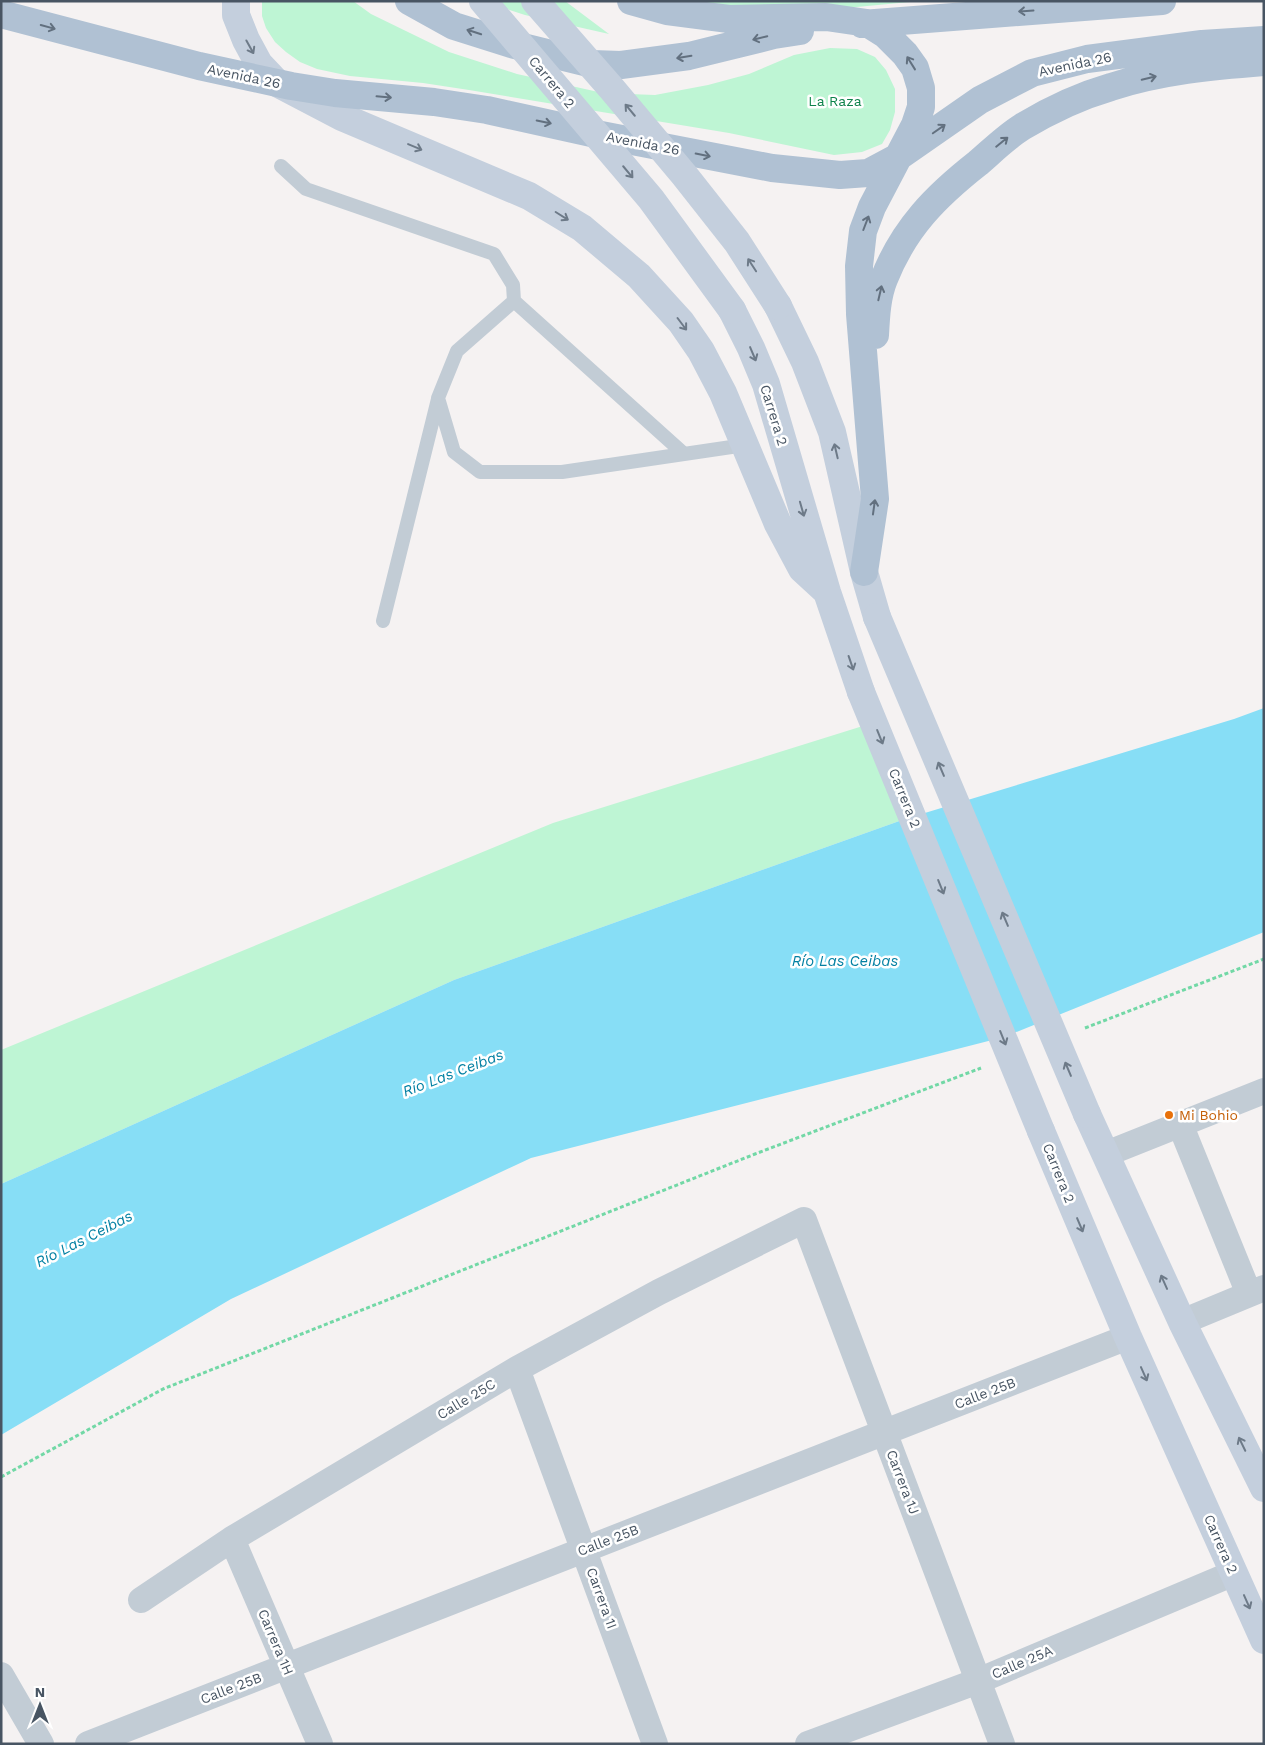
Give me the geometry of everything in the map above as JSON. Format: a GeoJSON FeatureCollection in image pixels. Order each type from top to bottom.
{"type":"FeatureCollection","features":[{"type":"Feature","properties":{"kind":"main road"},"geometry":{"type":"LineString","coordinates":[[236,1],[236,15],[246,40],[259,64],[277,83],[342,117],[530,196],[582,228],[639,276],[681,322],[701,351],[723,393],[778,524],[802,569],[826,592]]}},
{"type":"Feature","properties":{"kind":"main road"},"geometry":{"type":"LineString","coordinates":[[409,1],[454,26],[510,44],[592,64],[621,65],[689,56],[774,35],[835,26],[1162,1]]}},
{"type":"Feature","properties":{"kind":"main road","name":"Carrera 2"},"geometry":{"type":"LineString","coordinates":[[483,1],[651,199],[732,310],[751,348],[766,384],[826,592],[861,692],[1041,1131],[1128,1337],[1264,1640]]}},
{"type":"Feature","properties":{"kind":"main road"},"geometry":{"type":"LineString","coordinates":[[535,1],[685,176],[737,242],[778,306],[805,362],[832,432],[864,572],[877,617],[1087,1114],[1182,1322],[1264,1488]]}},
{"type":"Feature","properties":{"kind":"main road"},"geometry":{"type":"LineString","coordinates":[[631,1],[667,11],[729,19],[826,17],[867,23],[886,35],[905,54],[915,68],[921,88],[921,107],[915,125],[872,207],[863,231],[859,266],[860,314],[875,499],[864,572]]}},
{"type":"Feature","properties":{"kind":"main road","name":"Avenida 26"},"geometry":{"type":"LineString","coordinates":[[1,14],[199,66],[277,83],[335,93],[434,102],[487,110],[596,134],[772,168],[840,175],[868,173],[898,157],[980,100],[1032,73],[1087,59],[1202,44],[1264,40]]}},
{"type":"Feature","properties":{"kind":"main road"},"geometry":{"type":"LineString","coordinates":[[867,411],[877,307],[883,280],[896,253],[917,220],[951,184],[1020,128],[1066,103],[1112,86],[1169,73],[1264,62]]}},
{"type":"Feature","properties":{"kind":"street"},"geometry":{"type":"LineString","coordinates":[[1106,1154],[1264,1091]]}},
{"type":"Feature","properties":{"kind":"street"},"geometry":{"type":"LineString","coordinates":[[1180,1124],[1256,1291],[1182,1322]]}},
{"type":"Feature","properties":{"kind":"street","name":"Calle 25C"},"geometry":{"type":"LineString","coordinates":[[141,1600],[232,1539],[517,1368],[659,1292],[804,1220]]}},
{"type":"Feature","properties":{"kind":"street","name":"Carrera 1J"},"geometry":{"type":"LineString","coordinates":[[804,1220],[1002,1744]]}},
{"type":"Feature","properties":{"kind":"street","name":"Calle 25B"},"geometry":{"type":"LineString","coordinates":[[88,1744],[1128,1337]]}},
{"type":"Feature","properties":{"kind":"street","name":"Carrera 1I"},"geometry":{"type":"LineString","coordinates":[[517,1368],[655,1744]]}},
{"type":"Feature","properties":{"kind":"street","name":"Carrera 1H"},"geometry":{"type":"LineString","coordinates":[[232,1539],[320,1744]]}},
{"type":"Feature","properties":{"kind":"street","name":"Calle 25A"},"geometry":{"type":"LineString","coordinates":[[808,1744],[978,1680],[1234,1573]]}},
{"type":"Feature","properties":{"kind":"street"},"geometry":{"type":"LineString","coordinates":[[1,1675],[41,1744]]}},
{"type":"Feature","properties":{"kind":"lane"},"geometry":{"type":"LineString","coordinates":[[281,166],[306,189],[494,254],[513,285],[514,301],[684,453]]}},
{"type":"Feature","properties":{"kind":"lane"},"geometry":{"type":"LineString","coordinates":[[383,621],[438,398],[456,351],[514,301]]}},
{"type":"Feature","properties":{"kind":"lane"},"geometry":{"type":"LineString","coordinates":[[438,398],[454,452],[480,472],[562,472],[745,445]]}},
{"type":"Feature","properties":{"kind":"path"},"geometry":{"type":"LineString","coordinates":[[1079,1030],[1264,959]]}},
{"type":"Feature","properties":{"kind":"path"},"geometry":{"type":"LineString","coordinates":[[1,1477],[164,1388],[746,1157],[986,1065]]}},
{"type":"Feature","properties":{"kind":"green space","name":"La Raza"},"geometry":{"type":"Polygon","coordinates":[[[262,1],[353,1],[371,14],[449,52],[517,74],[603,93],[655,95],[708,85],[749,74],[794,55],[830,48],[857,49],[875,57],[886,70],[895,89],[895,112],[890,130],[882,144],[862,152],[834,155],[729,133],[469,90],[423,83],[350,76],[317,69],[300,62],[286,52],[275,42],[266,28],[262,16],[262,1]]]}},
{"type":"Feature","properties":{"kind":"green space"},"geometry":{"type":"Polygon","coordinates":[[[482,1],[565,1],[609,34],[525,15],[482,1]]]}},
{"type":"Feature","properties":{"kind":"green space"},"geometry":{"type":"Polygon","coordinates":[[[631,1],[920,1],[729,19],[631,1]]]}},
{"type":"Feature","properties":{"kind":"green space"},"geometry":{"type":"Polygon","coordinates":[[[866,725],[905,819],[454,980],[1,1184],[1,1050],[553,823],[866,725]]]}},
{"type":"Feature","properties":{"kind":"water","name":"Río Las Ceibas"},"geometry":{"type":"Polygon","coordinates":[[[1264,708],[1264,932],[1004,1037],[531,1158],[231,1299],[1,1435],[1,1184],[454,980],[905,819],[1234,719],[1264,708]]]}},
{"type":"Feature","properties":{"kind":"place","name":"Mi Bohio"},"geometry":{"type":"Point","coordinates":[1169,1115]}}]}
